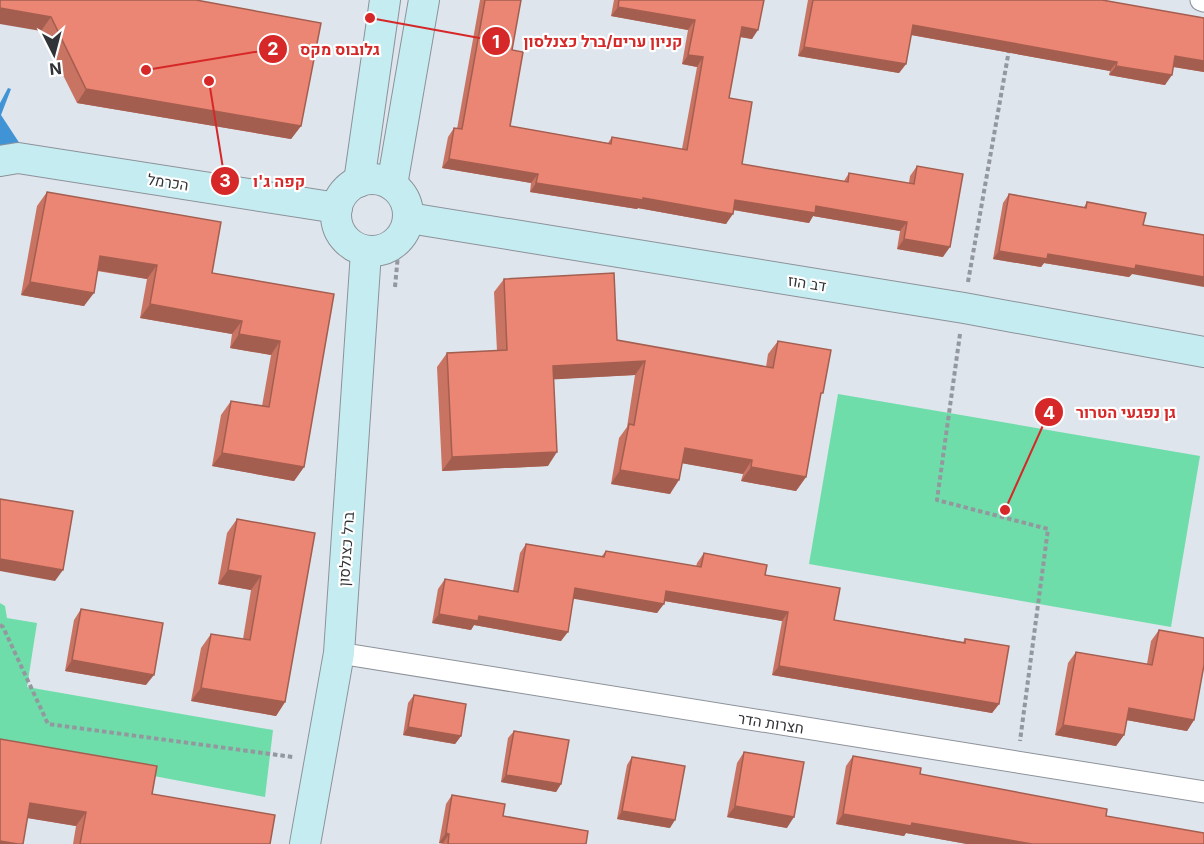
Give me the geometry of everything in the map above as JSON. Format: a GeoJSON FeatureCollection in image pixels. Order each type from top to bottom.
{"type":"FeatureCollection","features":[{"type":"Feature","properties":{"kind":"street"},"geometry":{"type":"LineString","coordinates":[[359,182],[385,0]]}},
{"type":"Feature","properties":{"kind":"street"},"geometry":{"type":"LineString","coordinates":[[392,185],[424,0]]}},
{"type":"Feature","properties":{"kind":"street","name":"הכרמל"},"geometry":{"type":"LineString","coordinates":[[0,161],[18,158],[337,208]]}},
{"type":"Feature","properties":{"kind":"street"},"geometry":{"type":"LineString","coordinates":[[370,179],[382,180],[392,185],[401,194],[407,206],[409,218],[406,230],[390,247],[366,252],[355,248],[339,231],[336,220],[341,197],[349,188],[370,179]]}},
{"type":"Feature","properties":{"kind":"street","name":"דב הוז"},"geometry":{"type":"LineString","coordinates":[[409,218],[964,308],[1204,352]]}},
{"type":"Feature","properties":{"kind":"street","name":"ברל כצנלסון"},"geometry":{"type":"LineString","coordinates":[[305,844],[339,653],[366,252]]}},
{"type":"Feature","properties":{"kind":"street","name":"חצרות הדר"},"geometry":{"type":"LineString","coordinates":[[339,653],[1204,792]]}},
{"type":"Feature","properties":{"kind":"path"},"geometry":{"type":"LineString","coordinates":[[1010,46],[964,308],[937,500],[1048,529],[1017,762]]}},
{"type":"Feature","properties":{"kind":"path"},"geometry":{"type":"LineString","coordinates":[[0,626],[3,627],[48,724],[320,760]]}},
{"type":"Feature","properties":{"kind":"green space"},"geometry":{"type":"Polygon","coordinates":[[[838,394],[1200,456],[1171,627],[809,564],[838,394]]]}},
{"type":"Feature","properties":{"kind":"green space"},"geometry":{"type":"Polygon","coordinates":[[[0,603],[5,606],[7,618],[37,623],[27,687],[273,730],[265,797],[0,747],[0,603]]]}},
{"type":"Feature","properties":{"kind":"water"},"geometry":{"type":"Polygon","coordinates":[[[8,88],[11,89],[1,115],[22,147],[0,145],[0,103],[8,88]]]}},
{"type":"Feature","properties":{"kind":"building"},"geometry":{"type":"Polygon","coordinates":[[[0,0],[196,0],[321,23],[301,126],[86,89],[51,17],[0,8],[0,0]]]}},
{"type":"Feature","properties":{"kind":"building"},"geometry":{"type":"Polygon","coordinates":[[[485,0],[521,0],[512,50],[523,52],[510,126],[611,144],[612,137],[687,150],[703,57],[688,55],[695,20],[618,7],[619,0],[764,0],[758,30],[742,27],[729,98],[752,102],[742,164],[848,182],[849,173],[914,184],[917,166],[963,174],[950,247],[904,239],[907,222],[816,206],[815,213],[735,200],[733,214],[643,198],[643,200],[536,183],[538,174],[449,159],[454,128],[462,129],[485,0]]]}},
{"type":"Feature","properties":{"kind":"building"},"geometry":{"type":"Polygon","coordinates":[[[813,0],[1102,0],[1204,18],[1204,61],[1175,56],[1172,75],[1116,66],[1117,62],[913,25],[906,64],[804,47],[813,0]]]}},
{"type":"Feature","properties":{"kind":"building"},"geometry":{"type":"Polygon","coordinates":[[[47,192],[221,222],[212,273],[334,294],[304,467],[222,453],[231,401],[269,407],[280,341],[239,334],[242,321],[150,304],[157,265],[100,256],[94,293],[30,282],[47,192]]]}},
{"type":"Feature","properties":{"kind":"building"},"geometry":{"type":"Polygon","coordinates":[[[1009,194],[1086,208],[1087,202],[1146,213],[1143,225],[1204,235],[1204,277],[1136,265],[1135,269],[1048,254],[1047,259],[999,251],[1009,194]]]}},
{"type":"Feature","properties":{"kind":"building"},"geometry":{"type":"Polygon","coordinates":[[[614,273],[617,340],[773,368],[778,341],[831,350],[806,477],[751,467],[752,460],[685,448],[679,480],[620,470],[629,424],[634,425],[645,361],[553,366],[557,452],[452,457],[447,353],[507,350],[504,279],[614,273]]]}},
{"type":"Feature","properties":{"kind":"building"},"geometry":{"type":"Polygon","coordinates":[[[0,499],[73,511],[63,570],[0,559],[0,499]]]}},
{"type":"Feature","properties":{"kind":"building"},"geometry":{"type":"Polygon","coordinates":[[[237,519],[315,533],[285,702],[201,688],[211,634],[250,640],[261,576],[228,570],[237,519]]]}},
{"type":"Feature","properties":{"kind":"building"},"geometry":{"type":"Polygon","coordinates":[[[526,544],[604,557],[606,551],[701,567],[704,553],[767,565],[765,575],[840,588],[834,620],[965,643],[965,639],[1009,646],[999,704],[779,666],[788,612],[666,591],[664,604],[575,588],[568,632],[479,616],[478,621],[439,614],[445,579],[518,592],[526,544]]]}},
{"type":"Feature","properties":{"kind":"building"},"geometry":{"type":"Polygon","coordinates":[[[81,609],[163,623],[154,675],[72,660],[81,609]]]}},
{"type":"Feature","properties":{"kind":"building"},"geometry":{"type":"Polygon","coordinates":[[[1159,630],[1204,638],[1204,665],[1194,720],[1129,708],[1124,735],[1063,725],[1076,652],[1152,665],[1159,630]]]}},
{"type":"Feature","properties":{"kind":"building"},"geometry":{"type":"Polygon","coordinates":[[[414,695],[466,704],[461,736],[408,727],[414,695]]]}},
{"type":"Feature","properties":{"kind":"building"},"geometry":{"type":"Polygon","coordinates":[[[514,731],[569,740],[561,784],[506,775],[514,731]]]}},
{"type":"Feature","properties":{"kind":"building"},"geometry":{"type":"Polygon","coordinates":[[[0,739],[157,766],[152,794],[275,815],[270,844],[80,844],[86,812],[30,803],[23,844],[0,841],[0,739]]]}},
{"type":"Feature","properties":{"kind":"building"},"geometry":{"type":"Polygon","coordinates":[[[744,752],[804,762],[794,817],[735,806],[744,752]]]}},
{"type":"Feature","properties":{"kind":"building"},"geometry":{"type":"Polygon","coordinates":[[[853,756],[921,768],[920,774],[1107,809],[1106,816],[1204,833],[1204,844],[1032,844],[912,823],[911,826],[843,814],[853,756]]]}},
{"type":"Feature","properties":{"kind":"building"},"geometry":{"type":"Polygon","coordinates":[[[632,757],[685,766],[675,820],[622,811],[632,757]]]}},
{"type":"Feature","properties":{"kind":"building"},"geometry":{"type":"Polygon","coordinates":[[[452,795],[505,804],[503,816],[588,831],[586,844],[448,844],[449,834],[446,833],[452,795]]]}},
{"type":"Feature","properties":{"kind":"place","name":"קניון ערים/ברל כצנלסון"},"geometry":{"type":"Point","coordinates":[370,18]}},
{"type":"Feature","properties":{"kind":"place","name":"גלובוס מקס"},"geometry":{"type":"Point","coordinates":[146,70]}},
{"type":"Feature","properties":{"kind":"place","name":"קפה ג'ו"},"geometry":{"type":"Point","coordinates":[209,81]}},
{"type":"Feature","properties":{"kind":"place","name":"גן נפגעי הטרור"},"geometry":{"type":"Point","coordinates":[1005,510]}}]}
